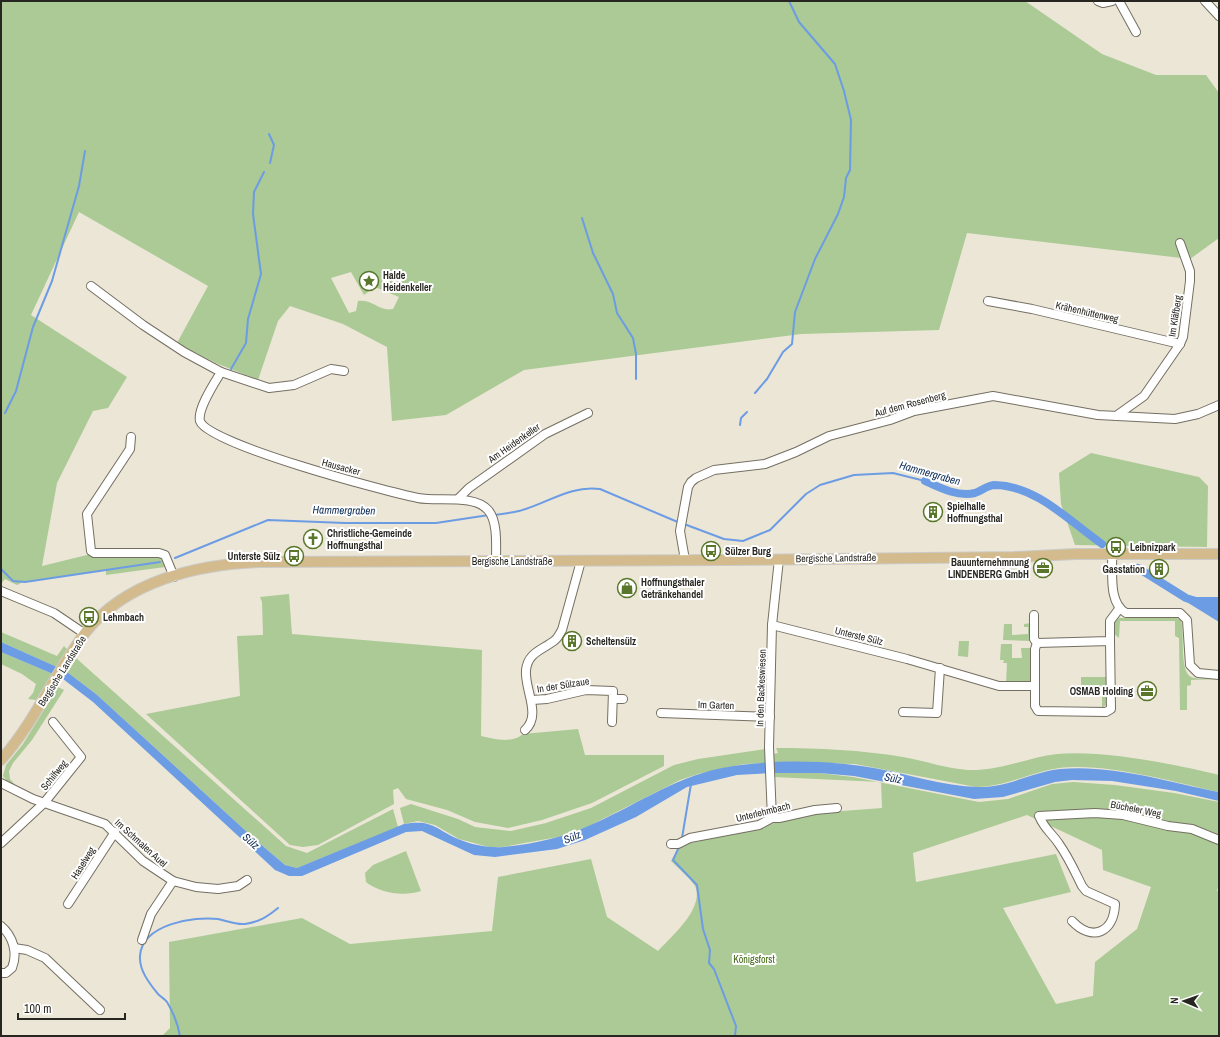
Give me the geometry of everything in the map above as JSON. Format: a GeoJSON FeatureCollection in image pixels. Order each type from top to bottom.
{"type":"FeatureCollection","features":[{"type":"Feature","properties":{"kind":"main road","name":"Bergische Landstraße"},"geometry":{"type":"LineString","coordinates":[[1,760],[27,727],[85,634],[100,617],[123,598],[147,586],[203,568],[248,562],[421,562],[496,560],[581,561],[1219,554]]}},
{"type":"Feature","properties":{"kind":"street"},"geometry":{"type":"LineString","coordinates":[[1098,1],[1112,1]]}},
{"type":"Feature","properties":{"kind":"street"},"geometry":{"type":"LineString","coordinates":[[1119,1],[1136,32]]}},
{"type":"Feature","properties":{"kind":"street"},"geometry":{"type":"LineString","coordinates":[[1205,1],[1219,16]]}},
{"type":"Feature","properties":{"kind":"street","name":"Im Kläfberg"},"geometry":{"type":"LineString","coordinates":[[1116,416],[1144,396],[1180,344],[1186,328],[1190,271],[1180,243]]}},
{"type":"Feature","properties":{"kind":"street"},"geometry":{"type":"LineString","coordinates":[[91,286],[184,352],[221,372],[269,388],[294,385],[331,369],[344,371]]}},
{"type":"Feature","properties":{"kind":"street","name":"Krähenhüttenweg"},"geometry":{"type":"LineString","coordinates":[[988,301],[1032,309],[1180,344]]}},
{"type":"Feature","properties":{"kind":"street","name":"Hausacker"},"geometry":{"type":"LineString","coordinates":[[221,372],[199,412],[200,421],[204,427],[227,441],[293,464],[419,498],[445,501],[458,499],[471,501],[484,506],[489,511],[493,522],[496,538],[496,560]]}},
{"type":"Feature","properties":{"kind":"street","name":"Auf dem Rosenberg"},"geometry":{"type":"LineString","coordinates":[[686,560],[681,523],[688,487],[691,482],[708,472],[720,468],[765,464],[796,452],[829,436],[890,420],[914,411],[993,396],[1076,411],[1116,416],[1175,419],[1198,414],[1219,405]]}},
{"type":"Feature","properties":{"kind":"street","name":"Am Heidenkeller"},"geometry":{"type":"LineString","coordinates":[[458,499],[469,488],[545,434],[588,413]]}},
{"type":"Feature","properties":{"kind":"street"},"geometry":{"type":"LineString","coordinates":[[131,437],[130,449],[87,514],[90,551],[94,553],[159,553],[165,555],[174,577]]}},
{"type":"Feature","properties":{"kind":"street"},"geometry":{"type":"LineString","coordinates":[[1112,554],[1115,601],[1119,609],[1126,613],[1180,613],[1187,620],[1190,665],[1198,673],[1219,675]]}},
{"type":"Feature","properties":{"kind":"street","name":"In den Backeswiesen"},"geometry":{"type":"LineString","coordinates":[[772,818],[769,749],[772,625],[779,559]]}},
{"type":"Feature","properties":{"kind":"street"},"geometry":{"type":"LineString","coordinates":[[525,730],[530,726],[532,700],[526,679],[526,670],[529,660],[539,649],[556,640],[562,630],[581,561]]}},
{"type":"Feature","properties":{"kind":"street"},"geometry":{"type":"LineString","coordinates":[[1,591],[54,613],[85,634]]}},
{"type":"Feature","properties":{"kind":"street"},"geometry":{"type":"LineString","coordinates":[[1034,615],[1034,639],[1037,643],[1035,650],[1036,706],[1038,711],[1106,712],[1110,709],[1110,621],[1119,609]]}},
{"type":"Feature","properties":{"kind":"street","name":"Unterste Sülz"},"geometry":{"type":"LineString","coordinates":[[772,625],[940,668],[999,686],[1036,686]]}},
{"type":"Feature","properties":{"kind":"street"},"geometry":{"type":"LineString","coordinates":[[1037,643],[1110,641]]}},
{"type":"Feature","properties":{"kind":"street"},"geometry":{"type":"LineString","coordinates":[[903,712],[937,713],[940,668]]}},
{"type":"Feature","properties":{"kind":"street","name":"In der Sülzaue"},"geometry":{"type":"LineString","coordinates":[[532,700],[547,699],[586,690],[613,691],[613,699]]}},
{"type":"Feature","properties":{"kind":"street"},"geometry":{"type":"LineString","coordinates":[[612,722],[613,699],[623,699]]}},
{"type":"Feature","properties":{"kind":"street","name":"Im Garten"},"geometry":{"type":"LineString","coordinates":[[661,713],[770,716]]}},
{"type":"Feature","properties":{"kind":"street","name":"Schilfweg"},"geometry":{"type":"LineString","coordinates":[[44,803],[81,757],[53,722]]}},
{"type":"Feature","properties":{"kind":"street","name":"Im Schmalen Auel"},"geometry":{"type":"LineString","coordinates":[[1,783],[44,803],[99,821],[115,832],[144,861],[173,882],[196,887],[218,889],[238,886],[247,880]]}},
{"type":"Feature","properties":{"kind":"street"},"geometry":{"type":"LineString","coordinates":[[1,843],[44,803]]}},
{"type":"Feature","properties":{"kind":"street","name":"Unterlehmbach"},"geometry":{"type":"LineString","coordinates":[[671,844],[678,844],[690,838],[759,825],[772,818],[779,818],[815,810],[837,808]]}},
{"type":"Feature","properties":{"kind":"street","name":"Bücheler Weg"},"geometry":{"type":"LineString","coordinates":[[1072,921],[1077,926],[1093,932],[1102,931],[1111,925],[1114,918],[1115,904],[1086,891],[1058,842],[1044,828],[1039,816],[1095,813],[1122,815],[1168,826],[1192,829],[1219,840]]}},
{"type":"Feature","properties":{"kind":"street","name":"Haselweg"},"geometry":{"type":"LineString","coordinates":[[68,904],[115,832]]}},
{"type":"Feature","properties":{"kind":"street"},"geometry":{"type":"LineString","coordinates":[[142,940],[151,914],[173,882]]}},
{"type":"Feature","properties":{"kind":"street"},"geometry":{"type":"LineString","coordinates":[[1,926],[12,939],[14,948],[12,968],[6,973],[1,973]]}},
{"type":"Feature","properties":{"kind":"street"},"geometry":{"type":"LineString","coordinates":[[14,948],[26,950],[45,958],[100,1010]]}},
{"type":"Feature","properties":{"kind":"green space"},"geometry":{"type":"Polygon","coordinates":[[[1,1],[1025,1],[1102,54],[1156,75],[1206,75],[1219,93],[1219,238],[1190,259],[967,233],[939,330],[801,334],[524,370],[446,415],[392,421],[387,347],[343,324],[290,306],[278,321],[258,380],[216,363],[177,343],[208,286],[79,212],[31,315],[127,377],[108,408],[93,411],[57,483],[42,566],[87,555],[111,554],[161,556],[165,567],[106,575],[106,570],[23,582],[17,585],[5,579],[1,584],[1,1]],[[351,272],[331,278],[349,313],[356,311],[358,301],[368,302],[384,309],[393,309],[399,297],[375,287],[364,295],[351,272]]]}},
{"type":"Feature","properties":{"kind":"green space"},"geometry":{"type":"Polygon","coordinates":[[[1091,453],[1199,477],[1208,486],[1207,547],[1075,545],[1061,504],[1059,473],[1091,453]]]}},
{"type":"Feature","properties":{"kind":"green space"},"geometry":{"type":"Polygon","coordinates":[[[289,594],[292,634],[482,650],[481,736],[508,740],[523,734],[578,729],[585,755],[664,755],[664,766],[592,803],[542,820],[508,828],[475,822],[447,810],[406,799],[398,788],[393,790],[394,804],[318,845],[303,847],[290,845],[146,714],[240,696],[237,636],[263,635],[262,602],[260,597],[289,594]]]}},
{"type":"Feature","properties":{"kind":"green space"},"geometry":{"type":"Polygon","coordinates":[[[1119,618],[1177,618],[1181,620],[1184,660],[1187,673],[1194,678],[1219,679],[1191,680],[1191,685],[1187,686],[1187,710],[1180,710],[1179,638],[1175,636],[1175,621],[1120,621],[1119,638],[1113,633],[1113,624],[1119,618]]]}},
{"type":"Feature","properties":{"kind":"green space"},"geometry":{"type":"Polygon","coordinates":[[[1031,623],[1031,641],[1003,640],[1004,624],[1012,624],[1012,635],[1028,634],[1028,627],[1024,627],[1024,624],[1031,623]]]}},
{"type":"Feature","properties":{"kind":"green space"},"geometry":{"type":"Polygon","coordinates":[[[1,632],[57,656],[64,646],[67,649],[57,667],[1,642],[1,632]]]}},
{"type":"Feature","properties":{"kind":"green space"},"geometry":{"type":"Polygon","coordinates":[[[959,641],[969,641],[968,657],[958,656],[959,641]]]}},
{"type":"Feature","properties":{"kind":"green space"},"geometry":{"type":"Polygon","coordinates":[[[1001,644],[1012,644],[1012,658],[1022,658],[1021,648],[1031,648],[1031,682],[1006,684],[1007,663],[1003,663],[1004,660],[1000,660],[1001,644]]]}},
{"type":"Feature","properties":{"kind":"green space"},"geometry":{"type":"Polygon","coordinates":[[[1,652],[53,674],[36,700],[28,699],[33,693],[36,684],[22,674],[1,664],[1,652]]]}},
{"type":"Feature","properties":{"kind":"green space"},"geometry":{"type":"Polygon","coordinates":[[[76,658],[286,846],[307,853],[393,809],[398,827],[297,868],[285,865],[96,694],[67,672],[76,658]]]}},
{"type":"Feature","properties":{"kind":"green space"},"geometry":{"type":"Polygon","coordinates":[[[1081,677],[1107,677],[1107,704],[1102,708],[1102,688],[1085,688],[1085,692],[1081,692],[1081,677]]]}},
{"type":"Feature","properties":{"kind":"green space"},"geometry":{"type":"Polygon","coordinates":[[[58,687],[64,690],[32,740],[13,763],[9,771],[10,779],[15,785],[8,782],[3,776],[6,765],[23,744],[58,687]]]}},
{"type":"Feature","properties":{"kind":"green space"},"geometry":{"type":"Polygon","coordinates":[[[776,748],[856,751],[903,757],[968,770],[998,768],[1057,754],[1075,753],[1117,756],[1160,762],[1219,775],[1219,792],[1161,778],[1118,770],[1077,767],[1059,768],[997,785],[976,787],[855,764],[773,762],[773,754],[778,753],[776,748]]]}},
{"type":"Feature","properties":{"kind":"green space"},"geometry":{"type":"Polygon","coordinates":[[[766,749],[767,763],[744,764],[698,774],[680,780],[587,827],[558,837],[503,847],[489,847],[459,839],[435,825],[418,821],[404,824],[400,808],[411,804],[458,819],[475,827],[511,831],[546,823],[591,808],[674,765],[698,759],[766,749]]]}},
{"type":"Feature","properties":{"kind":"green space"},"geometry":{"type":"Polygon","coordinates":[[[773,773],[819,773],[853,777],[877,782],[773,777],[773,773]]]}},
{"type":"Feature","properties":{"kind":"green space","name":"Königsforst"},"geometry":{"type":"Polygon","coordinates":[[[1073,782],[1115,785],[1174,793],[1219,802],[1219,884],[1217,891],[1219,892],[1219,1036],[162,1036],[170,1028],[169,942],[302,918],[350,944],[492,931],[498,877],[591,859],[607,917],[658,951],[685,922],[691,913],[697,895],[693,883],[671,861],[678,849],[687,844],[816,813],[882,808],[881,783],[979,802],[1008,799],[1052,784],[1073,782]],[[1027,815],[913,853],[916,882],[1056,854],[1071,892],[1003,908],[1056,1004],[1093,996],[1095,962],[1137,929],[1151,887],[1103,870],[1102,850],[1027,815]]]}},
{"type":"Feature","properties":{"kind":"green space"},"geometry":{"type":"Polygon","coordinates":[[[406,851],[421,891],[407,894],[392,893],[378,889],[366,882],[365,873],[373,865],[406,851]]]}},
{"type":"Feature","properties":{"kind":"water"},"geometry":{"type":"Polygon","coordinates":[[[1188,597],[1219,597],[1219,622],[1185,601],[1188,597]]]}},
{"type":"Feature","properties":{"kind":"water"},"geometry":{"type":"Polygon","coordinates":[[[1,642],[57,667],[53,674],[1,652],[1,642]]]}},
{"type":"Feature","properties":{"kind":"water","name":"Sülz"},"geometry":{"type":"Polygon","coordinates":[[[67,672],[96,694],[258,842],[285,865],[297,868],[404,824],[428,824],[463,841],[487,846],[504,847],[546,840],[586,827],[686,779],[722,768],[759,763],[817,762],[856,765],[952,784],[978,787],[989,787],[1009,783],[1039,773],[1060,769],[1099,769],[1120,771],[1219,792],[1219,801],[1176,791],[1112,781],[1072,780],[1055,782],[1003,797],[974,799],[854,776],[819,773],[737,775],[687,787],[636,817],[585,840],[557,849],[495,857],[474,855],[422,831],[406,832],[302,876],[289,876],[275,870],[93,702],[63,679],[67,672]]]}},
{"type":"Feature","properties":{"kind":"waterway"},"geometry":{"type":"LineString","coordinates":[[755,393],[767,379],[783,352],[792,344],[795,312],[815,259],[838,214],[844,197],[846,178],[850,170],[851,120],[844,91],[835,64],[799,22],[789,1]]}},
{"type":"Feature","properties":{"kind":"waterway"},"geometry":{"type":"LineString","coordinates":[[269,134],[274,145],[270,163]]}},
{"type":"Feature","properties":{"kind":"waterway"},"geometry":{"type":"LineString","coordinates":[[5,413],[16,391],[33,327],[52,281],[79,186],[85,151]]}},
{"type":"Feature","properties":{"kind":"waterway"},"geometry":{"type":"LineString","coordinates":[[231,369],[246,343],[248,319],[261,274],[253,214],[254,192],[264,172]]}},
{"type":"Feature","properties":{"kind":"waterway"},"geometry":{"type":"LineString","coordinates":[[582,218],[593,253],[613,294],[617,313],[633,338],[636,354],[636,379]]}},
{"type":"Feature","properties":{"kind":"waterway"},"geometry":{"type":"LineString","coordinates":[[740,425],[741,418],[747,412]]}},
{"type":"Feature","properties":{"kind":"waterway","name":"Hammergraben"},"geometry":{"type":"LineString","coordinates":[[684,524],[724,539],[743,541],[770,530],[806,494],[820,485],[854,475],[893,473],[925,481]]}},
{"type":"Feature","properties":{"kind":"waterway","name":"Hammergraben"},"geometry":{"type":"LineString","coordinates":[[925,481],[949,491],[962,494],[975,493],[989,486],[995,485],[1025,491],[1052,506],[1102,544]]}},
{"type":"Feature","properties":{"kind":"waterway"},"geometry":{"type":"LineString","coordinates":[[494,515],[529,508],[568,492],[600,489],[680,523]]}},
{"type":"Feature","properties":{"kind":"waterway","name":"Hammergraben"},"geometry":{"type":"LineString","coordinates":[[175,558],[268,520],[345,523],[436,523],[489,515]]}},
{"type":"Feature","properties":{"kind":"waterway","name":"Hammergraben"},"geometry":{"type":"LineString","coordinates":[[1,569],[13,581],[25,582],[160,562]]}},
{"type":"Feature","properties":{"kind":"waterway","name":"Hammergraben"},"geometry":{"type":"LineString","coordinates":[[1138,568],[1186,598],[1196,601]]}},
{"type":"Feature","properties":{"kind":"waterway"},"geometry":{"type":"LineString","coordinates":[[682,838],[691,784]]}},
{"type":"Feature","properties":{"kind":"waterway"},"geometry":{"type":"LineString","coordinates":[[679,847],[673,860],[697,885],[703,929],[710,950],[709,963],[714,969],[736,1026],[735,1036]]}},
{"type":"Feature","properties":{"kind":"waterway"},"geometry":{"type":"LineString","coordinates":[[180,1036],[177,1023],[169,1006],[145,976],[140,961],[143,945],[150,936],[159,929],[171,924],[208,918],[245,924],[263,919],[278,908]]}},
{"type":"Feature","properties":{"kind":"place","name":"Halde Heidenkeller"},"geometry":{"type":"Point","coordinates":[369,281]}},
{"type":"Feature","properties":{"kind":"place","name":"Spielhalle Hoffnungsthal"},"geometry":{"type":"Point","coordinates":[933,512]}},
{"type":"Feature","properties":{"kind":"place","name":"Christliche-Gemeinde Hoffnungsthal"},"geometry":{"type":"Point","coordinates":[313,539]}},
{"type":"Feature","properties":{"kind":"place","name":"Leibnizpark"},"geometry":{"type":"Point","coordinates":[1116,547]}},
{"type":"Feature","properties":{"kind":"place","name":"Sülzer Burg"},"geometry":{"type":"Point","coordinates":[711,551]}},
{"type":"Feature","properties":{"kind":"place","name":"Unterste Sülz"},"geometry":{"type":"Point","coordinates":[294,556]}},
{"type":"Feature","properties":{"kind":"place","name":"Bauunternehmnung LINDENBERG GmbH"},"geometry":{"type":"Point","coordinates":[1043,568]}},
{"type":"Feature","properties":{"kind":"place","name":"Gasstation"},"geometry":{"type":"Point","coordinates":[1159,569]}},
{"type":"Feature","properties":{"kind":"place","name":"Hoffnungsthaler Getränkehandel"},"geometry":{"type":"Point","coordinates":[627,588]}},
{"type":"Feature","properties":{"kind":"place","name":"Lehmbach"},"geometry":{"type":"Point","coordinates":[89,617]}},
{"type":"Feature","properties":{"kind":"place","name":"Scheltensülz"},"geometry":{"type":"Point","coordinates":[572,641]}},
{"type":"Feature","properties":{"kind":"place","name":"OSMAB Holding"},"geometry":{"type":"Point","coordinates":[1147,691]}}]}
